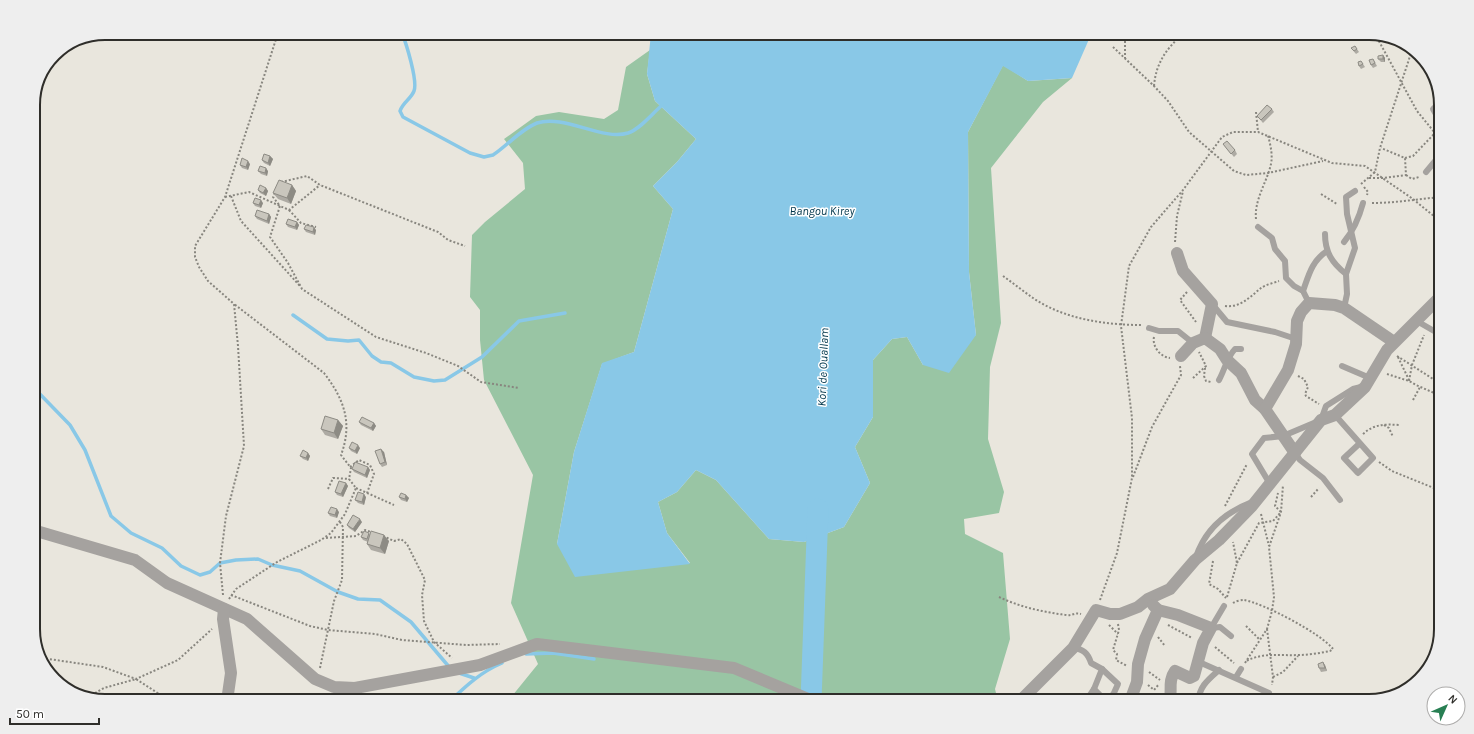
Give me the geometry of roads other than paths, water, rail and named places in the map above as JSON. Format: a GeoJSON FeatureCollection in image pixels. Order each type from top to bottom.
{"type":"FeatureCollection","features":[{"type":"Feature","properties":{"kind":"street"},"geometry":{"type":"LineString","coordinates":[[1177,253],[1183,271],[1212,304],[1205,338]]}},
{"type":"Feature","properties":{"kind":"street"},"geometry":{"type":"LineString","coordinates":[[1265,409],[1288,370],[1296,339],[1297,321],[1301,312],[1309,303],[1335,304],[1344,308],[1391,346]]}},
{"type":"Feature","properties":{"kind":"street"},"geometry":{"type":"LineString","coordinates":[[1027,694],[1073,648],[1096,610],[1110,614],[1120,614],[1138,607],[1148,599],[1170,589],[1195,560],[1231,528],[1257,500],[1321,420],[1334,416],[1370,378],[1391,346],[1415,320],[1434,303]]}},
{"type":"Feature","properties":{"kind":"street"},"geometry":{"type":"LineString","coordinates":[[1181,356],[1193,342],[1205,338]]}},
{"type":"Feature","properties":{"kind":"street"},"geometry":{"type":"LineString","coordinates":[[1205,338],[1220,349],[1227,360],[1241,373],[1255,400],[1265,409],[1295,453]]}},
{"type":"Feature","properties":{"kind":"street"},"geometry":{"type":"LineString","coordinates":[[40,532],[135,560],[167,583],[224,614],[247,618],[318,681],[334,687],[354,688],[464,669],[480,665],[537,644],[734,668],[796,694]]}},
{"type":"Feature","properties":{"kind":"street"},"geometry":{"type":"LineString","coordinates":[[1148,599],[1158,610],[1178,615],[1211,628],[1203,643],[1194,676],[1190,678],[1175,671],[1170,680],[1170,694]]}},
{"type":"Feature","properties":{"kind":"street"},"geometry":{"type":"LineString","coordinates":[[1132,694],[1138,675],[1138,664],[1145,639],[1158,610]]}},
{"type":"Feature","properties":{"kind":"street"},"geometry":{"type":"LineString","coordinates":[[224,614],[231,673],[228,694]]}},
{"type":"Feature","properties":{"kind":"lane"},"geometry":{"type":"LineString","coordinates":[[1426,172],[1434,162]]}},
{"type":"Feature","properties":{"kind":"lane"},"geometry":{"type":"LineString","coordinates":[[1344,308],[1347,294],[1346,274],[1355,248],[1346,197],[1355,191]]}},
{"type":"Feature","properties":{"kind":"lane"},"geometry":{"type":"LineString","coordinates":[[1344,242],[1352,232],[1358,220],[1362,203]]}},
{"type":"Feature","properties":{"kind":"lane"},"geometry":{"type":"LineString","coordinates":[[1258,227],[1272,238],[1275,249],[1285,261],[1286,278],[1294,286],[1303,291],[1309,303]]}},
{"type":"Feature","properties":{"kind":"lane"},"geometry":{"type":"LineString","coordinates":[[1325,234],[1327,251],[1335,265],[1346,274]]}},
{"type":"Feature","properties":{"kind":"lane"},"geometry":{"type":"LineString","coordinates":[[1303,291],[1312,265],[1317,258],[1327,251]]}},
{"type":"Feature","properties":{"kind":"lane"},"geometry":{"type":"LineString","coordinates":[[1212,304],[1227,322],[1275,332],[1296,339]]}},
{"type":"Feature","properties":{"kind":"lane"},"geometry":{"type":"LineString","coordinates":[[1415,320],[1434,332]]}},
{"type":"Feature","properties":{"kind":"lane"},"geometry":{"type":"LineString","coordinates":[[1149,328],[1159,331],[1178,331],[1193,342]]}},
{"type":"Feature","properties":{"kind":"lane"},"geometry":{"type":"LineString","coordinates":[[1219,380],[1229,355],[1235,348],[1241,349]]}},
{"type":"Feature","properties":{"kind":"lane"},"geometry":{"type":"LineString","coordinates":[[1342,366],[1370,378]]}},
{"type":"Feature","properties":{"kind":"lane"},"geometry":{"type":"LineString","coordinates":[[1270,484],[1252,454],[1264,438],[1283,436],[1321,420],[1326,406],[1370,378]]}},
{"type":"Feature","properties":{"kind":"lane"},"geometry":{"type":"LineString","coordinates":[[1334,416],[1373,458],[1358,473],[1344,458],[1358,442]]}},
{"type":"Feature","properties":{"kind":"lane"},"geometry":{"type":"LineString","coordinates":[[1295,453],[1300,460],[1326,481],[1340,500]]}},
{"type":"Feature","properties":{"kind":"lane"},"geometry":{"type":"LineString","coordinates":[[1195,560],[1198,550],[1215,525],[1228,513],[1257,500]]}},
{"type":"Feature","properties":{"kind":"lane"},"geometry":{"type":"LineString","coordinates":[[1211,628],[1224,606]]}},
{"type":"Feature","properties":{"kind":"lane"},"geometry":{"type":"LineString","coordinates":[[1211,628],[1220,627],[1231,636]]}},
{"type":"Feature","properties":{"kind":"lane"},"geometry":{"type":"LineString","coordinates":[[1073,648],[1082,649],[1090,657],[1092,663],[1102,669],[1118,684],[1113,694]]}},
{"type":"Feature","properties":{"kind":"lane"},"geometry":{"type":"LineString","coordinates":[[1199,662],[1236,677],[1268,694]]}},
{"type":"Feature","properties":{"kind":"lane"},"geometry":{"type":"LineString","coordinates":[[1091,694],[1102,669]]}},
{"type":"Feature","properties":{"kind":"lane"},"geometry":{"type":"LineString","coordinates":[[1236,677],[1241,669]]}},
{"type":"Feature","properties":{"kind":"lane"},"geometry":{"type":"LineString","coordinates":[[1200,694],[1200,691],[1207,681],[1219,670]]}},
{"type":"Feature","properties":{"kind":"lane"},"geometry":{"type":"LineString","coordinates":[[1094,689],[1099,694]]}},
{"type":"Feature","properties":{"kind":"water","name":"Bangou Kirey"},"geometry":{"type":"Polygon","coordinates":[[[650,40],[1089,40],[1072,78],[1028,81],[1003,66],[968,132],[969,272],[976,335],[949,373],[923,365],[907,337],[892,339],[873,360],[873,417],[855,447],[870,483],[844,527],[804,542],[769,539],[716,480],[696,470],[677,492],[658,502],[667,533],[690,564],[575,577],[557,544],[574,452],[602,363],[634,352],[673,209],[653,186],[677,162],[696,139],[655,101],[647,74],[650,40]]]}},
{"type":"Feature","properties":{"kind":"waterway"},"geometry":{"type":"LineString","coordinates":[[404,40],[411,62],[415,86],[413,94],[403,105],[400,111],[403,117],[470,153],[484,157],[493,155],[525,129],[537,123],[548,121],[559,122],[607,134],[628,133],[637,128],[661,106]]}},
{"type":"Feature","properties":{"kind":"waterway"},"geometry":{"type":"LineString","coordinates":[[293,315],[327,339],[348,341],[359,340],[372,356],[381,362],[391,363],[414,377],[434,381],[445,380],[482,357],[519,321],[565,313]]}},
{"type":"Feature","properties":{"kind":"waterway"},"geometry":{"type":"LineString","coordinates":[[40,394],[70,425],[85,450],[111,516],[131,533],[162,548],[181,566],[200,575],[210,572],[220,563],[236,560],[258,559],[272,565],[300,571],[338,592],[358,599],[380,600],[411,622],[450,668]]}},
{"type":"Feature","properties":{"kind":"waterway","name":"Kori de Ouallam"},"geometry":{"type":"LineString","coordinates":[[811,694],[818,509]]}},
{"type":"Feature","properties":{"kind":"waterway"},"geometry":{"type":"LineString","coordinates":[[526,654],[553,653],[594,659]]}},
{"type":"Feature","properties":{"kind":"waterway"},"geometry":{"type":"LineString","coordinates":[[457,694],[468,684],[502,663]]}},
{"type":"Feature","properties":{"kind":"waterway"},"geometry":{"type":"LineString","coordinates":[[459,673],[474,678]]}}]}
